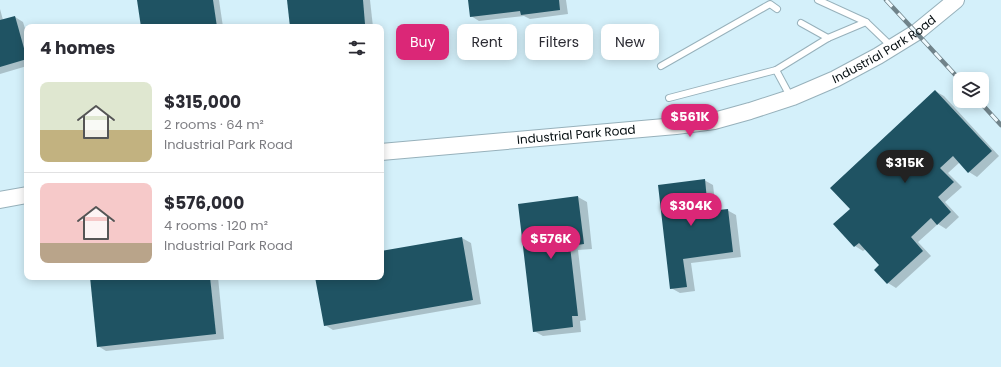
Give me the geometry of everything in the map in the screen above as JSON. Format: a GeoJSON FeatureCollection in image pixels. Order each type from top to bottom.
{"type":"FeatureCollection","features":[{"type":"Feature","properties":{"kind":"street","name":"Industrial Park Road"},"geometry":{"type":"LineString","coordinates":[[384,152],[676,126],[714,121],[790,98],[835,79],[917,32],[956,0]]}},
{"type":"Feature","properties":{"kind":"street"},"geometry":{"type":"LineString","coordinates":[[0,200],[24,195]]}},
{"type":"Feature","properties":{"kind":"lane"},"geometry":{"type":"LineString","coordinates":[[818,0],[866,22],[892,47]]}},
{"type":"Feature","properties":{"kind":"lane"},"geometry":{"type":"LineString","coordinates":[[661,66],[771,2],[777,9]]}},
{"type":"Feature","properties":{"kind":"lane"},"geometry":{"type":"LineString","coordinates":[[669,98],[776,70],[828,38],[866,22]]}},
{"type":"Feature","properties":{"kind":"lane"},"geometry":{"type":"LineString","coordinates":[[801,23],[828,38]]}},
{"type":"Feature","properties":{"kind":"lane"},"geometry":{"type":"LineString","coordinates":[[776,70],[790,98]]}},
{"type":"Feature","properties":{"kind":"building"},"geometry":{"type":"Polygon","coordinates":[[[137,0],[213,0],[217,24],[141,24],[137,0]]]}},
{"type":"Feature","properties":{"kind":"building"},"geometry":{"type":"Polygon","coordinates":[[[287,0],[363,0],[365,24],[290,24],[287,0]]]}},
{"type":"Feature","properties":{"kind":"building"},"geometry":{"type":"Polygon","coordinates":[[[468,0],[559,0],[560,10],[521,15],[520,11],[470,17],[468,0]]]}},
{"type":"Feature","properties":{"kind":"building"},"geometry":{"type":"Polygon","coordinates":[[[15,16],[24,48],[24,60],[0,67],[0,20],[15,16]]]}},
{"type":"Feature","properties":{"kind":"building"},"geometry":{"type":"Polygon","coordinates":[[[935,90],[992,151],[968,173],[953,156],[940,168],[954,182],[938,197],[951,212],[937,225],[931,218],[911,237],[923,251],[887,284],[874,270],[879,265],[859,243],[854,247],[833,224],[850,209],[830,188],[935,90]]]}},
{"type":"Feature","properties":{"kind":"building"},"geometry":{"type":"Polygon","coordinates":[[[705,179],[708,211],[728,209],[733,252],[683,259],[687,287],[670,289],[658,185],[705,179]]]}},
{"type":"Feature","properties":{"kind":"building"},"geometry":{"type":"Polygon","coordinates":[[[578,196],[584,244],[570,246],[578,316],[572,316],[573,327],[533,332],[518,204],[578,196]]]}},
{"type":"Feature","properties":{"kind":"building"},"geometry":{"type":"Polygon","coordinates":[[[462,237],[473,300],[324,326],[316,280],[384,280],[384,250],[462,237]]]}},
{"type":"Feature","properties":{"kind":"building"},"geometry":{"type":"Polygon","coordinates":[[[90,280],[210,280],[216,334],[97,347],[90,280]]]}},
{"type":"Feature","properties":{"kind":"railway"},"geometry":{"type":"LineString","coordinates":[[886,0],[953,72]]}},
{"type":"Feature","properties":{"kind":"railway"},"geometry":{"type":"LineString","coordinates":[[985,108],[1001,125]]}}]}
